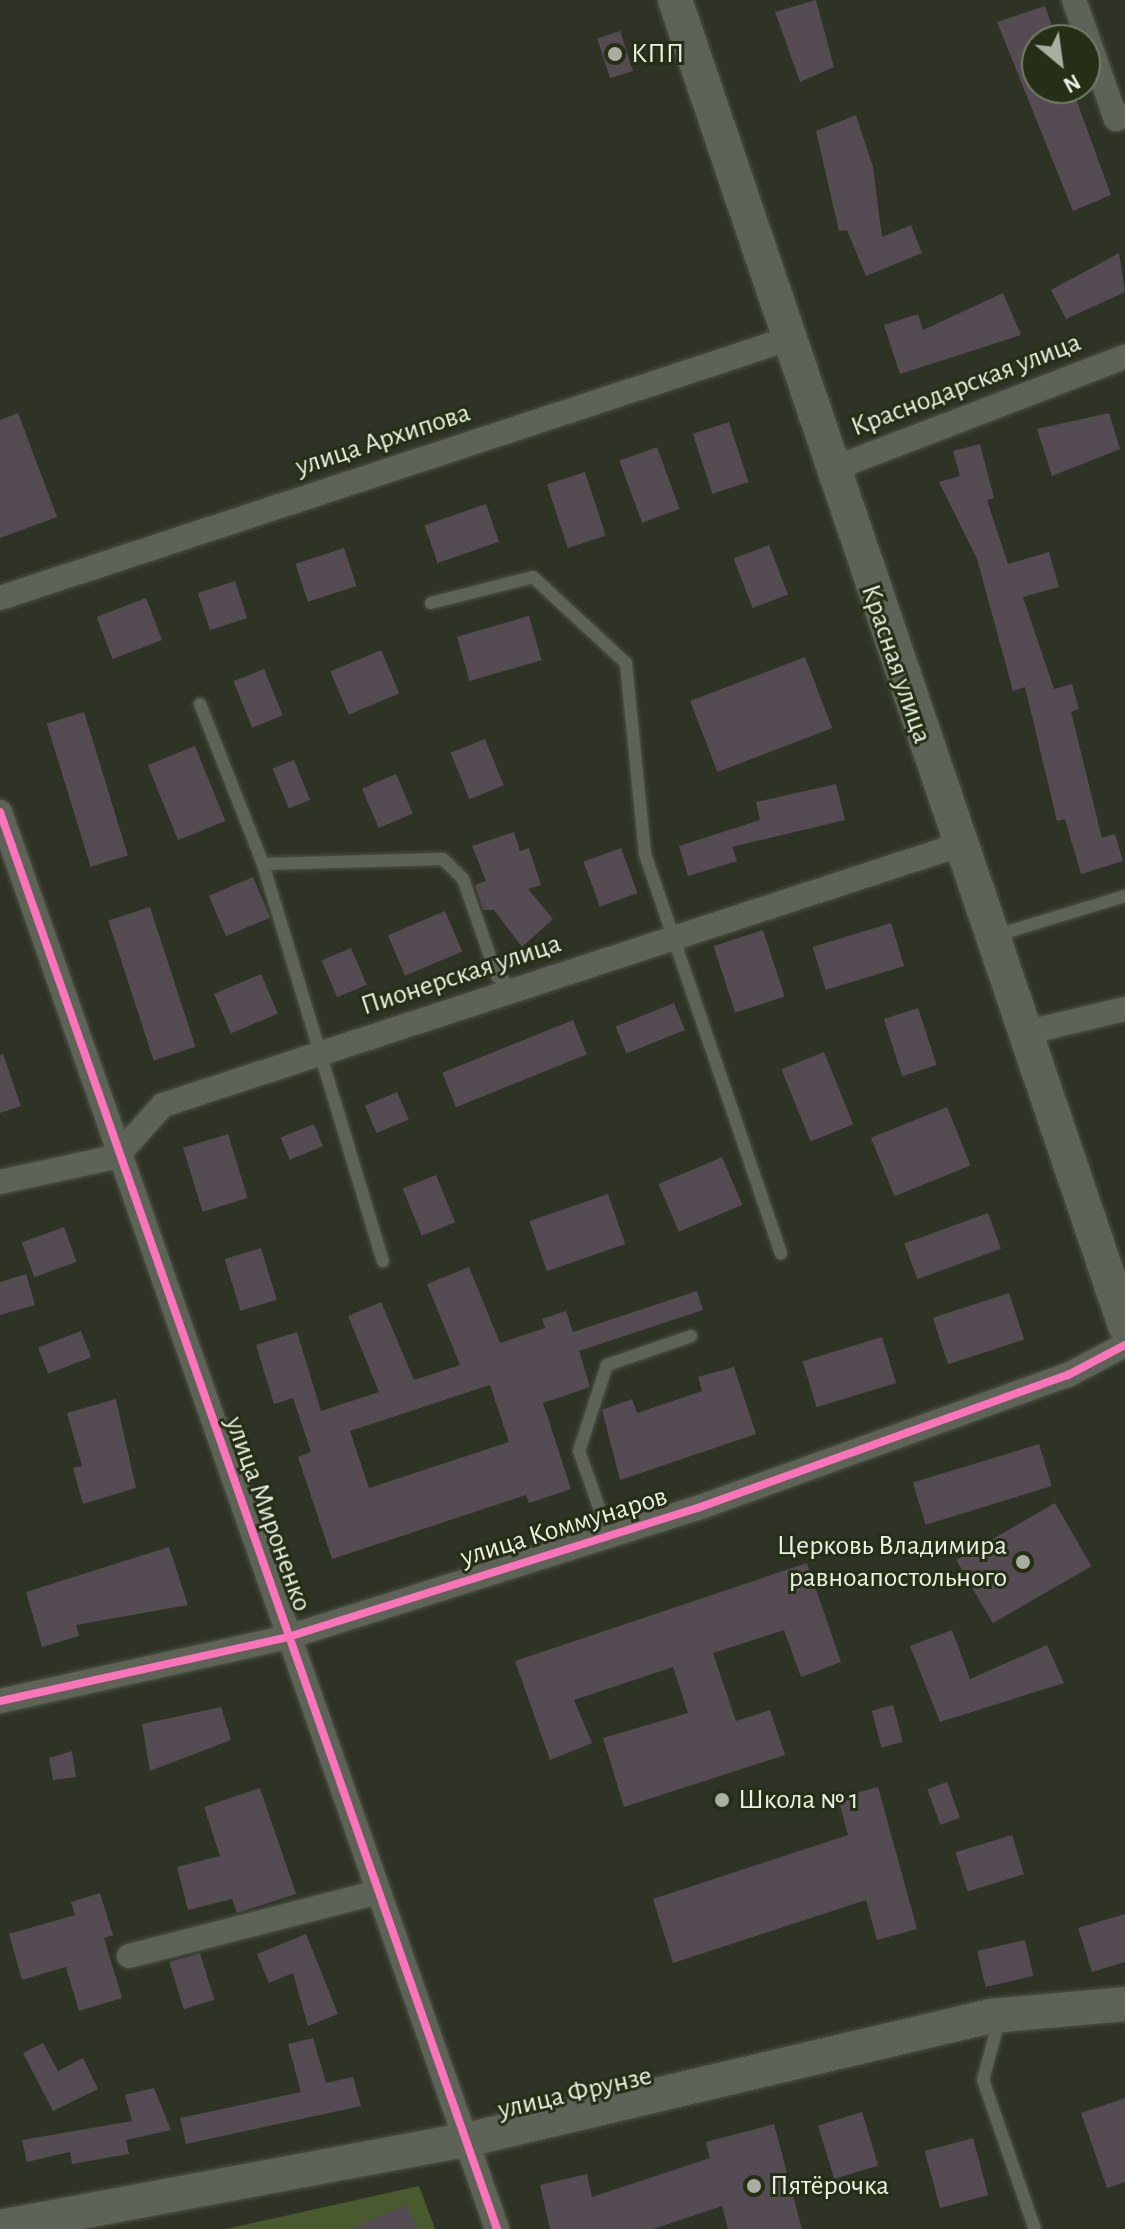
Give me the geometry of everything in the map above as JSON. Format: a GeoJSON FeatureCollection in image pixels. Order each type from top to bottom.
{"type":"FeatureCollection","features":[{"type":"Feature","properties":{"kind":"main road","name":"Красная улица"},"geometry":{"type":"LineString","coordinates":[[675,0],[785,340],[1125,1326]]}},
{"type":"Feature","properties":{"kind":"main road","name":"улица Фрунзе"},"geometry":{"type":"LineString","coordinates":[[0,2227],[466,2140],[923,2036],[991,2016],[1125,2004]]}},
{"type":"Feature","properties":{"kind":"main road","name":"улица Фрунзе"},"geometry":{"type":"LineString","coordinates":[[923,2036],[997,2028],[1125,2026]]}},
{"type":"Feature","properties":{"kind":"street"},"geometry":{"type":"LineString","coordinates":[[1074,0],[1116,119],[1125,116]]}},
{"type":"Feature","properties":{"kind":"street","name":"улица Архипова"},"geometry":{"type":"LineString","coordinates":[[0,598],[785,340]]}},
{"type":"Feature","properties":{"kind":"street","name":"Краснодарская улица"},"geometry":{"type":"LineString","coordinates":[[830,470],[1125,357]]}},
{"type":"Feature","properties":{"kind":"street","name":"улица Мироненко"},"geometry":{"type":"LineString","coordinates":[[0,812],[116,1157],[288,1637],[374,1893],[497,2229]]}},
{"type":"Feature","properties":{"kind":"street","name":"Пионерская улица"},"geometry":{"type":"LineString","coordinates":[[116,1157],[163,1105],[516,990],[676,934],[959,845]]}},
{"type":"Feature","properties":{"kind":"street"},"geometry":{"type":"LineString","coordinates":[[1024,1033],[1125,1009]]}},
{"type":"Feature","properties":{"kind":"street"},"geometry":{"type":"LineString","coordinates":[[0,1182],[116,1157]]}},
{"type":"Feature","properties":{"kind":"street","name":"улица Коммунаров"},"geometry":{"type":"LineString","coordinates":[[0,1701],[288,1637],[609,1536],[1068,1375],[1125,1345]]}},
{"type":"Feature","properties":{"kind":"street"},"geometry":{"type":"LineString","coordinates":[[129,1956],[374,1893]]}},
{"type":"Feature","properties":{"kind":"lane"},"geometry":{"type":"LineString","coordinates":[[431,603],[533,577],[626,663],[645,854],[676,934],[781,1253]]}},
{"type":"Feature","properties":{"kind":"lane"},"geometry":{"type":"LineString","coordinates":[[200,704],[263,864],[383,1261]]}},
{"type":"Feature","properties":{"kind":"lane"},"geometry":{"type":"LineString","coordinates":[[263,864],[443,859],[463,879],[497,976],[516,990]]}},
{"type":"Feature","properties":{"kind":"lane"},"geometry":{"type":"LineString","coordinates":[[991,937],[1125,896]]}},
{"type":"Feature","properties":{"kind":"lane"},"geometry":{"type":"LineString","coordinates":[[609,1536],[579,1451],[607,1365],[691,1336]]}},
{"type":"Feature","properties":{"kind":"lane"},"geometry":{"type":"LineString","coordinates":[[997,2028],[983,2080],[1035,2229]]}},
{"type":"Feature","properties":{"kind":"green space"},"geometry":{"type":"Polygon","coordinates":[[[419,2186],[435,2229],[226,2229],[419,2186]]]}},
{"type":"Feature","properties":{"kind":"building"},"geometry":{"type":"Polygon","coordinates":[[[816,0],[834,67],[800,82],[775,12],[816,0]]]}},
{"type":"Feature","properties":{"kind":"building"},"geometry":{"type":"Polygon","coordinates":[[[1045,6],[1051,24],[1021,24],[1021,82],[997,22],[1045,6]]]}},
{"type":"Feature","properties":{"kind":"building","name":"КПП"},"geometry":{"type":"Polygon","coordinates":[[[620,31],[633,71],[610,78],[597,38],[620,31]]]}},
{"type":"Feature","properties":{"kind":"building"},"geometry":{"type":"Polygon","coordinates":[[[1030,104],[1078,104],[1111,195],[1073,211],[1030,104]]]}},
{"type":"Feature","properties":{"kind":"building"},"geometry":{"type":"Polygon","coordinates":[[[856,115],[873,167],[882,237],[911,225],[922,253],[866,276],[847,230],[839,231],[816,131],[856,115]]]}},
{"type":"Feature","properties":{"kind":"building"},"geometry":{"type":"Polygon","coordinates":[[[1119,253],[1125,292],[1066,319],[1051,290],[1119,253]]]}},
{"type":"Feature","properties":{"kind":"building"},"geometry":{"type":"Polygon","coordinates":[[[1003,293],[1021,335],[900,374],[884,325],[918,314],[923,330],[1003,293]]]}},
{"type":"Feature","properties":{"kind":"building"},"geometry":{"type":"Polygon","coordinates":[[[18,413],[57,517],[0,538],[0,420],[18,413]]]}},
{"type":"Feature","properties":{"kind":"building"},"geometry":{"type":"Polygon","coordinates":[[[1109,413],[1120,449],[1052,476],[1037,429],[1109,413]]]}},
{"type":"Feature","properties":{"kind":"building"},"geometry":{"type":"Polygon","coordinates":[[[729,422],[748,482],[712,494],[693,434],[729,422]]]}},
{"type":"Feature","properties":{"kind":"building"},"geometry":{"type":"Polygon","coordinates":[[[980,444],[994,498],[987,500],[1008,564],[1049,552],[1059,587],[1023,597],[1054,689],[1072,684],[1079,709],[1071,712],[1102,838],[1115,834],[1123,861],[1081,874],[1065,819],[1057,821],[1025,687],[1013,691],[977,559],[939,482],[960,476],[953,451],[980,444]]]}},
{"type":"Feature","properties":{"kind":"building"},"geometry":{"type":"Polygon","coordinates":[[[657,447],[680,509],[642,523],[619,461],[657,447]]]}},
{"type":"Feature","properties":{"kind":"building"},"geometry":{"type":"Polygon","coordinates":[[[585,472],[606,536],[568,548],[547,484],[585,472]]]}},
{"type":"Feature","properties":{"kind":"building"},"geometry":{"type":"Polygon","coordinates":[[[486,504],[499,542],[438,563],[425,525],[486,504]]]}},
{"type":"Feature","properties":{"kind":"building"},"geometry":{"type":"Polygon","coordinates":[[[769,545],[788,594],[753,608],[734,559],[769,545]]]}},
{"type":"Feature","properties":{"kind":"building"},"geometry":{"type":"Polygon","coordinates":[[[344,548],[356,586],[308,602],[295,564],[344,548]]]}},
{"type":"Feature","properties":{"kind":"building"},"geometry":{"type":"Polygon","coordinates":[[[235,581],[247,618],[210,630],[198,593],[235,581]]]}},
{"type":"Feature","properties":{"kind":"building"},"geometry":{"type":"Polygon","coordinates":[[[146,598],[162,640],[113,659],[97,617],[146,598]]]}},
{"type":"Feature","properties":{"kind":"building"},"geometry":{"type":"Polygon","coordinates":[[[529,616],[542,660],[470,681],[457,637],[529,616]]]}},
{"type":"Feature","properties":{"kind":"building"},"geometry":{"type":"Polygon","coordinates":[[[381,650],[399,693],[349,715],[330,671],[381,650]]]}},
{"type":"Feature","properties":{"kind":"building"},"geometry":{"type":"Polygon","coordinates":[[[805,657],[832,728],[717,772],[690,701],[805,657]]]}},
{"type":"Feature","properties":{"kind":"building"},"geometry":{"type":"Polygon","coordinates":[[[264,669],[283,715],[252,728],[233,681],[264,669]]]}},
{"type":"Feature","properties":{"kind":"building"},"geometry":{"type":"Polygon","coordinates":[[[84,712],[128,855],[91,867],[47,723],[84,712]]]}},
{"type":"Feature","properties":{"kind":"building"},"geometry":{"type":"Polygon","coordinates":[[[485,739],[504,785],[469,799],[451,753],[485,739]]]}},
{"type":"Feature","properties":{"kind":"building"},"geometry":{"type":"Polygon","coordinates":[[[195,746],[225,821],[178,840],[148,765],[195,746]]]}},
{"type":"Feature","properties":{"kind":"building"},"geometry":{"type":"Polygon","coordinates":[[[294,760],[310,800],[289,808],[273,769],[294,760]]]}},
{"type":"Feature","properties":{"kind":"building"},"geometry":{"type":"Polygon","coordinates":[[[396,774],[413,814],[379,828],[362,788],[396,774]]]}},
{"type":"Feature","properties":{"kind":"building"},"geometry":{"type":"Polygon","coordinates":[[[836,784],[845,820],[732,847],[737,861],[688,876],[679,846],[760,820],[756,802],[836,784]]]}},
{"type":"Feature","properties":{"kind":"building"},"geometry":{"type":"Polygon","coordinates":[[[514,832],[520,851],[529,848],[541,885],[528,889],[553,919],[522,947],[494,910],[483,910],[475,885],[486,881],[472,846],[514,832]]]}},
{"type":"Feature","properties":{"kind":"building"},"geometry":{"type":"Polygon","coordinates":[[[621,848],[637,893],[600,907],[583,862],[621,848]]]}},
{"type":"Feature","properties":{"kind":"building"},"geometry":{"type":"Polygon","coordinates":[[[253,877],[270,918],[226,936],[209,896],[253,877]]]}},
{"type":"Feature","properties":{"kind":"building"},"geometry":{"type":"Polygon","coordinates":[[[150,907],[195,1047],[154,1060],[108,921],[150,907]]]}},
{"type":"Feature","properties":{"kind":"building"},"geometry":{"type":"Polygon","coordinates":[[[445,911],[462,952],[405,976],[388,935],[445,911]]]}},
{"type":"Feature","properties":{"kind":"building"},"geometry":{"type":"Polygon","coordinates":[[[891,923],[904,966],[826,990],[813,947],[891,923]]]}},
{"type":"Feature","properties":{"kind":"building"},"geometry":{"type":"Polygon","coordinates":[[[763,930],[785,997],[735,1013],[714,946],[763,930]]]}},
{"type":"Feature","properties":{"kind":"building"},"geometry":{"type":"Polygon","coordinates":[[[351,948],[367,985],[337,997],[322,961],[351,948]]]}},
{"type":"Feature","properties":{"kind":"building"},"geometry":{"type":"Polygon","coordinates":[[[261,974],[278,1014],[231,1034],[214,994],[261,974]]]}},
{"type":"Feature","properties":{"kind":"building"},"geometry":{"type":"Polygon","coordinates":[[[674,1003],[685,1030],[626,1053],[616,1027],[674,1003]]]}},
{"type":"Feature","properties":{"kind":"building"},"geometry":{"type":"Polygon","coordinates":[[[918,1008],[937,1065],[902,1076],[884,1019],[918,1008]]]}},
{"type":"Feature","properties":{"kind":"building"},"geometry":{"type":"Polygon","coordinates":[[[573,1020],[587,1054],[456,1107],[442,1073],[573,1020]]]}},
{"type":"Feature","properties":{"kind":"building"},"geometry":{"type":"Polygon","coordinates":[[[824,1052],[853,1124],[811,1142],[781,1069],[824,1052]]]}},
{"type":"Feature","properties":{"kind":"building"},"geometry":{"type":"Polygon","coordinates":[[[3,1054],[21,1106],[0,1113],[0,1055],[3,1054]]]}},
{"type":"Feature","properties":{"kind":"building"},"geometry":{"type":"Polygon","coordinates":[[[397,1092],[409,1120],[377,1133],[365,1106],[397,1092]]]}},
{"type":"Feature","properties":{"kind":"building"},"geometry":{"type":"Polygon","coordinates":[[[947,1107],[971,1165],[895,1196],[871,1138],[947,1107]]]}},
{"type":"Feature","properties":{"kind":"building"},"geometry":{"type":"Polygon","coordinates":[[[314,1124],[323,1146],[290,1160],[281,1137],[314,1124]]]}},
{"type":"Feature","properties":{"kind":"building"},"geometry":{"type":"Polygon","coordinates":[[[228,1134],[248,1198],[203,1212],[183,1148],[228,1134]]]}},
{"type":"Feature","properties":{"kind":"building"},"geometry":{"type":"Polygon","coordinates":[[[722,1157],[742,1205],[679,1232],[658,1184],[722,1157]]]}},
{"type":"Feature","properties":{"kind":"building"},"geometry":{"type":"Polygon","coordinates":[[[436,1175],[455,1222],[422,1236],[403,1188],[436,1175]]]}},
{"type":"Feature","properties":{"kind":"building"},"geometry":{"type":"Polygon","coordinates":[[[608,1194],[625,1244],[547,1271],[530,1221],[608,1194]]]}},
{"type":"Feature","properties":{"kind":"building"},"geometry":{"type":"Polygon","coordinates":[[[988,1213],[1001,1249],[917,1279],[904,1243],[988,1213]]]}},
{"type":"Feature","properties":{"kind":"building"},"geometry":{"type":"Polygon","coordinates":[[[64,1227],[77,1262],[34,1277],[22,1242],[64,1227]]]}},
{"type":"Feature","properties":{"kind":"building"},"geometry":{"type":"Polygon","coordinates":[[[261,1248],[277,1300],[240,1311],[225,1259],[261,1248]]]}},
{"type":"Feature","properties":{"kind":"building"},"geometry":{"type":"Polygon","coordinates":[[[469,1267],[500,1343],[545,1328],[542,1319],[566,1311],[573,1332],[697,1291],[703,1310],[579,1351],[590,1387],[543,1403],[571,1489],[529,1503],[526,1495],[332,1559],[298,1457],[311,1452],[293,1398],[274,1404],[256,1345],[297,1332],[321,1411],[379,1392],[348,1316],[381,1302],[414,1380],[460,1365],[427,1284],[469,1267]],[[490,1385],[350,1431],[369,1488],[509,1442],[490,1385]]]}},
{"type":"Feature","properties":{"kind":"building"},"geometry":{"type":"Polygon","coordinates":[[[26,1274],[35,1305],[0,1315],[0,1282],[26,1274]]]}},
{"type":"Feature","properties":{"kind":"building"},"geometry":{"type":"Polygon","coordinates":[[[1009,1293],[1024,1340],[948,1364],[933,1318],[1009,1293]]]}},
{"type":"Feature","properties":{"kind":"building"},"geometry":{"type":"Polygon","coordinates":[[[81,1331],[91,1357],[48,1374],[38,1347],[81,1331]]]}},
{"type":"Feature","properties":{"kind":"building"},"geometry":{"type":"Polygon","coordinates":[[[882,1337],[896,1383],[817,1407],[803,1361],[882,1337]]]}},
{"type":"Feature","properties":{"kind":"building"},"geometry":{"type":"Polygon","coordinates":[[[734,1367],[756,1434],[620,1480],[602,1410],[632,1399],[637,1413],[702,1391],[698,1377],[734,1367]]]}},
{"type":"Feature","properties":{"kind":"building"},"geometry":{"type":"Polygon","coordinates":[[[116,1399],[136,1488],[83,1504],[73,1468],[82,1466],[67,1413],[116,1399]]]}},
{"type":"Feature","properties":{"kind":"building"},"geometry":{"type":"Polygon","coordinates":[[[1039,1444],[1052,1486],[926,1525],[913,1483],[1039,1444]]]}},
{"type":"Feature","properties":{"kind":"building","name":"Церковь Владимира равноапостольного"},"geometry":{"type":"Polygon","coordinates":[[[1055,1503],[1092,1566],[993,1623],[956,1560],[1055,1503]]]}},
{"type":"Feature","properties":{"kind":"building"},"geometry":{"type":"Polygon","coordinates":[[[169,1547],[188,1605],[76,1625],[79,1636],[42,1647],[26,1592],[169,1547]]]}},
{"type":"Feature","properties":{"kind":"building"},"geometry":{"type":"Polygon","coordinates":[[[807,1563],[841,1662],[801,1677],[784,1630],[713,1653],[736,1721],[770,1710],[785,1755],[624,1807],[603,1738],[688,1713],[673,1667],[574,1700],[592,1743],[550,1760],[515,1661],[807,1563]]]}},
{"type":"Feature","properties":{"kind":"building"},"geometry":{"type":"Polygon","coordinates":[[[952,1630],[970,1679],[1047,1645],[1064,1683],[940,1722],[910,1646],[952,1630]]]}},
{"type":"Feature","properties":{"kind":"building"},"geometry":{"type":"Polygon","coordinates":[[[893,1705],[903,1742],[882,1747],[872,1711],[893,1705]]]}},
{"type":"Feature","properties":{"kind":"building"},"geometry":{"type":"Polygon","coordinates":[[[221,1707],[231,1740],[150,1771],[142,1724],[221,1707]]]}},
{"type":"Feature","properties":{"kind":"building"},"geometry":{"type":"Polygon","coordinates":[[[72,1751],[76,1777],[53,1780],[49,1758],[72,1751]]]}},
{"type":"Feature","properties":{"kind":"building"},"geometry":{"type":"Polygon","coordinates":[[[947,1782],[960,1818],[940,1825],[927,1789],[947,1782]]]}},
{"type":"Feature","properties":{"kind":"building"},"geometry":{"type":"Polygon","coordinates":[[[878,1787],[917,1929],[877,1940],[866,1900],[673,1963],[653,1899],[848,1835],[838,1798],[878,1787]]]}},
{"type":"Feature","properties":{"kind":"building"},"geometry":{"type":"Polygon","coordinates":[[[260,1788],[296,1894],[237,1913],[232,1899],[188,1910],[177,1867],[220,1856],[204,1807],[260,1788]]]}},
{"type":"Feature","properties":{"kind":"building"},"geometry":{"type":"Polygon","coordinates":[[[1012,1835],[1024,1874],[968,1891],[956,1852],[1012,1835]]]}},
{"type":"Feature","properties":{"kind":"building"},"geometry":{"type":"Polygon","coordinates":[[[100,1893],[113,1935],[104,1938],[122,1998],[79,2011],[66,1967],[22,1980],[9,1934],[75,1915],[71,1902],[100,1893]]]}},
{"type":"Feature","properties":{"kind":"building"},"geometry":{"type":"Polygon","coordinates":[[[1125,1914],[1125,1962],[1092,1972],[1078,1928],[1125,1914]]]}},
{"type":"Feature","properties":{"kind":"building"},"geometry":{"type":"Polygon","coordinates":[[[306,1934],[338,2014],[308,2026],[293,1973],[269,1983],[257,1954],[306,1934]]]}},
{"type":"Feature","properties":{"kind":"building"},"geometry":{"type":"Polygon","coordinates":[[[1025,1940],[1033,1976],[986,1987],[977,1951],[1025,1940]]]}},
{"type":"Feature","properties":{"kind":"building"},"geometry":{"type":"Polygon","coordinates":[[[200,1953],[214,2000],[184,2009],[169,1962],[200,1953]]]}},
{"type":"Feature","properties":{"kind":"building"},"geometry":{"type":"Polygon","coordinates":[[[313,2038],[326,2083],[353,2077],[361,2106],[186,2144],[180,2118],[301,2092],[288,2044],[313,2038]]]}},
{"type":"Feature","properties":{"kind":"building"},"geometry":{"type":"Polygon","coordinates":[[[43,2043],[58,2071],[83,2058],[98,2089],[53,2111],[23,2053],[43,2043]]]}},
{"type":"Feature","properties":{"kind":"building"},"geometry":{"type":"Polygon","coordinates":[[[154,2088],[171,2130],[126,2140],[129,2154],[72,2164],[70,2152],[27,2162],[22,2140],[132,2121],[125,2095],[154,2088]]]}},
{"type":"Feature","properties":{"kind":"building"},"geometry":{"type":"Polygon","coordinates":[[[1125,2098],[1125,2182],[1107,2188],[1081,2113],[1125,2098]]]}},
{"type":"Feature","properties":{"kind":"building"},"geometry":{"type":"Polygon","coordinates":[[[862,2112],[878,2166],[834,2179],[818,2125],[862,2112]]]}},
{"type":"Feature","properties":{"kind":"building"},"geometry":{"type":"Polygon","coordinates":[[[774,2124],[802,2229],[728,2229],[722,2206],[653,2229],[550,2229],[540,2185],[587,2174],[592,2197],[710,2158],[706,2142],[774,2124]]]}},
{"type":"Feature","properties":{"kind":"building"},"geometry":{"type":"Polygon","coordinates":[[[973,2138],[988,2195],[940,2208],[925,2151],[973,2138]]]}},
{"type":"Feature","properties":{"kind":"building"},"geometry":{"type":"Polygon","coordinates":[[[407,2205],[417,2229],[351,2229],[351,2228],[407,2205]]]}},
{"type":"Feature","properties":{"kind":"cycle path"},"geometry":{"type":"LineString","coordinates":[[0,812],[497,2229]]}},
{"type":"Feature","properties":{"kind":"cycle path"},"geometry":{"type":"LineString","coordinates":[[0,1701],[288,1637],[698,1508],[1068,1375],[1125,1345]]}},
{"type":"Feature","properties":{"kind":"place","name":"КПП"},"geometry":{"type":"Point","coordinates":[615,54]}},
{"type":"Feature","properties":{"kind":"place","name":"Церковь Владимира равноапостольного"},"geometry":{"type":"Point","coordinates":[1023,1562]}},
{"type":"Feature","properties":{"kind":"place","name":"Школа № 1"},"geometry":{"type":"Point","coordinates":[722,1800]}},
{"type":"Feature","properties":{"kind":"place","name":"Пятёрочка"},"geometry":{"type":"Point","coordinates":[754,2186]}}]}
